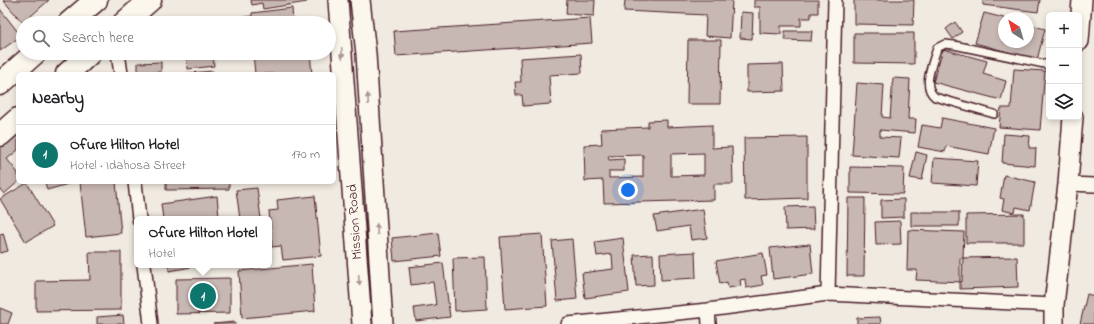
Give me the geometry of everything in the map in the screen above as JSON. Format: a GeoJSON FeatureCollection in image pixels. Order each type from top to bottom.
{"type":"FeatureCollection","features":[{"type":"Feature","properties":{"kind":"highway"},"geometry":{"type":"LineString","coordinates":[[77,16],[96,0]]}},
{"type":"Feature","properties":{"kind":"highway"},"geometry":{"type":"LineString","coordinates":[[132,16],[150,0]]}},
{"type":"Feature","properties":{"kind":"highway"},"geometry":{"type":"LineString","coordinates":[[0,84],[27,60]]}},
{"type":"Feature","properties":{"kind":"highway"},"geometry":{"type":"LineString","coordinates":[[69,72],[82,60]]}},
{"type":"Feature","properties":{"kind":"highway"},"geometry":{"type":"LineString","coordinates":[[0,135],[16,120]]}},
{"type":"Feature","properties":{"kind":"street","name":"Mission Road"},"geometry":{"type":"LineString","coordinates":[[338,0],[362,324]]}},
{"type":"Feature","properties":{"kind":"street","name":"Mission Road"},"geometry":{"type":"LineString","coordinates":[[360,0],[366,54],[382,324]]}},
{"type":"Feature","properties":{"kind":"street"},"geometry":{"type":"LineString","coordinates":[[828,294],[835,0]]}},
{"type":"Feature","properties":{"kind":"street"},"geometry":{"type":"LineString","coordinates":[[1081,12],[1082,0]]}},
{"type":"Feature","properties":{"kind":"street"},"geometry":{"type":"LineString","coordinates":[[119,60],[121,72]]}},
{"type":"Feature","properties":{"kind":"street"},"geometry":{"type":"LineString","coordinates":[[1054,324],[1054,305],[1068,184],[1073,120]]}},
{"type":"Feature","properties":{"kind":"street"},"geometry":{"type":"LineString","coordinates":[[135,184],[139,216]]}},
{"type":"Feature","properties":{"kind":"street"},"geometry":{"type":"LineString","coordinates":[[1068,184],[1094,185]]}},
{"type":"Feature","properties":{"kind":"street"},"geometry":{"type":"LineString","coordinates":[[144,268],[151,324]]}},
{"type":"Feature","properties":{"kind":"street"},"geometry":{"type":"LineString","coordinates":[[568,324],[708,310],[828,294],[1054,305]]}},
{"type":"Feature","properties":{"kind":"street"},"geometry":{"type":"LineString","coordinates":[[708,310],[709,324]]}},
{"type":"Feature","properties":{"kind":"lane"},"geometry":{"type":"LineString","coordinates":[[994,114],[935,97],[930,92],[927,86],[937,48],[945,44],[954,45],[1046,64]]}},
{"type":"Feature","properties":{"kind":"building"},"geometry":{"type":"Polygon","coordinates":[[[3,0],[49,0],[31,16],[17,16],[3,0]]]}},
{"type":"Feature","properties":{"kind":"building"},"geometry":{"type":"Polygon","coordinates":[[[251,0],[306,0],[307,2],[263,9],[262,3],[252,5],[251,0]]]}},
{"type":"Feature","properties":{"kind":"building"},"geometry":{"type":"Polygon","coordinates":[[[567,0],[595,0],[594,16],[566,14],[567,0]]]}},
{"type":"Feature","properties":{"kind":"building"},"geometry":{"type":"Polygon","coordinates":[[[625,0],[732,0],[730,38],[705,36],[706,15],[624,11],[625,0]]]}},
{"type":"Feature","properties":{"kind":"building"},"geometry":{"type":"Polygon","coordinates":[[[754,0],[818,0],[818,13],[811,13],[811,18],[801,18],[801,26],[781,26],[781,34],[760,33],[760,7],[754,7],[754,0]]]}},
{"type":"Feature","properties":{"kind":"building"},"geometry":{"type":"Polygon","coordinates":[[[854,0],[914,0],[913,25],[854,24],[854,0]]]}},
{"type":"Feature","properties":{"kind":"building"},"geometry":{"type":"Polygon","coordinates":[[[983,0],[1040,0],[1038,12],[983,5],[983,0]]]}},
{"type":"Feature","properties":{"kind":"building"},"geometry":{"type":"Polygon","coordinates":[[[292,8],[293,16],[252,16],[252,13],[292,8]]]}},
{"type":"Feature","properties":{"kind":"building"},"geometry":{"type":"Polygon","coordinates":[[[0,9],[16,30],[16,40],[0,51],[0,9]]]}},
{"type":"Feature","properties":{"kind":"building"},"geometry":{"type":"Polygon","coordinates":[[[741,12],[753,13],[752,39],[740,38],[741,12]]]}},
{"type":"Feature","properties":{"kind":"building"},"geometry":{"type":"Polygon","coordinates":[[[984,13],[998,16],[998,48],[1034,48],[1034,26],[1045,29],[1037,60],[975,43],[984,13]]]}},
{"type":"Feature","properties":{"kind":"building"},"geometry":{"type":"Polygon","coordinates":[[[590,18],[592,43],[396,56],[394,31],[590,18]]]}},
{"type":"Feature","properties":{"kind":"building"},"geometry":{"type":"Polygon","coordinates":[[[955,22],[962,32],[953,39],[946,29],[955,22]]]}},
{"type":"Feature","properties":{"kind":"building"},"geometry":{"type":"Polygon","coordinates":[[[785,31],[812,31],[811,41],[785,40],[785,31]]]}},
{"type":"Feature","properties":{"kind":"building"},"geometry":{"type":"Polygon","coordinates":[[[854,33],[914,33],[914,64],[854,63],[854,33]]]}},
{"type":"Feature","properties":{"kind":"building"},"geometry":{"type":"Polygon","coordinates":[[[688,40],[721,40],[720,104],[687,104],[688,40]]]}},
{"type":"Feature","properties":{"kind":"building"},"geometry":{"type":"Polygon","coordinates":[[[943,49],[987,61],[983,74],[1006,81],[1001,100],[933,82],[943,49]]]}},
{"type":"Feature","properties":{"kind":"building"},"geometry":{"type":"Polygon","coordinates":[[[581,54],[582,73],[549,75],[551,104],[523,106],[522,95],[516,95],[515,82],[521,82],[520,58],[581,54]]]}},
{"type":"Feature","properties":{"kind":"building"},"geometry":{"type":"Polygon","coordinates":[[[187,60],[214,60],[214,66],[188,69],[187,60]]]}},
{"type":"Feature","properties":{"kind":"building"},"geometry":{"type":"Polygon","coordinates":[[[254,60],[311,60],[312,72],[255,72],[254,60]]]}},
{"type":"Feature","properties":{"kind":"building"},"geometry":{"type":"Polygon","coordinates":[[[161,62],[161,72],[138,72],[138,63],[161,62]]]}},
{"type":"Feature","properties":{"kind":"building"},"geometry":{"type":"Polygon","coordinates":[[[783,64],[784,91],[747,92],[747,65],[783,64]]]}},
{"type":"Feature","properties":{"kind":"building"},"geometry":{"type":"Polygon","coordinates":[[[1014,69],[1045,71],[1040,130],[999,127],[1001,108],[1011,108],[1014,69]]]}},
{"type":"Feature","properties":{"kind":"building"},"geometry":{"type":"Polygon","coordinates":[[[893,78],[910,79],[908,119],[916,119],[915,133],[880,130],[880,137],[901,138],[899,158],[852,155],[857,83],[884,85],[882,117],[890,118],[893,78]]]}},
{"type":"Feature","properties":{"kind":"building"},"geometry":{"type":"Polygon","coordinates":[[[942,118],[994,128],[989,154],[946,146],[945,152],[918,147],[922,125],[940,128],[942,118]]]}},
{"type":"Feature","properties":{"kind":"building"},"geometry":{"type":"Polygon","coordinates":[[[667,120],[667,127],[712,125],[712,148],[732,147],[733,184],[714,184],[714,200],[604,203],[603,180],[585,181],[584,145],[602,144],[601,129],[648,127],[648,121],[667,120]],[[704,153],[671,154],[671,176],[704,175],[704,153]],[[643,155],[608,156],[609,160],[624,159],[624,171],[609,171],[609,178],[643,177],[643,155]]]}},
{"type":"Feature","properties":{"kind":"building"},"geometry":{"type":"Polygon","coordinates":[[[16,133],[16,152],[7,159],[16,170],[16,184],[4,194],[0,189],[0,146],[16,133]]]}},
{"type":"Feature","properties":{"kind":"building"},"geometry":{"type":"Polygon","coordinates":[[[1004,134],[1030,136],[1029,148],[1036,148],[1035,166],[1002,163],[1004,134]]]}},
{"type":"Feature","properties":{"kind":"building"},"geometry":{"type":"Polygon","coordinates":[[[807,137],[807,198],[745,200],[744,138],[807,137]]]}},
{"type":"Feature","properties":{"kind":"building"},"geometry":{"type":"Polygon","coordinates":[[[916,152],[927,155],[922,180],[910,178],[916,152]]]}},
{"type":"Feature","properties":{"kind":"building"},"geometry":{"type":"Polygon","coordinates":[[[934,158],[978,161],[976,186],[932,183],[934,158]]]}},
{"type":"Feature","properties":{"kind":"building"},"geometry":{"type":"Polygon","coordinates":[[[850,167],[904,168],[903,194],[850,193],[850,167]]]}},
{"type":"Feature","properties":{"kind":"building"},"geometry":{"type":"Polygon","coordinates":[[[1004,175],[1035,182],[1030,210],[1016,207],[1015,213],[1002,210],[1004,199],[1000,198],[1004,175]]]}},
{"type":"Feature","properties":{"kind":"building"},"geometry":{"type":"Polygon","coordinates":[[[28,184],[53,226],[26,242],[0,199],[28,184]]]}},
{"type":"Feature","properties":{"kind":"building"},"geometry":{"type":"Polygon","coordinates":[[[46,184],[68,184],[47,190],[46,184]]]}},
{"type":"Feature","properties":{"kind":"building"},"geometry":{"type":"Polygon","coordinates":[[[80,184],[116,184],[121,233],[86,237],[80,184]]]}},
{"type":"Feature","properties":{"kind":"building"},"geometry":{"type":"Polygon","coordinates":[[[166,184],[229,184],[229,189],[166,190],[166,184]]]}},
{"type":"Feature","properties":{"kind":"building"},"geometry":{"type":"Polygon","coordinates":[[[257,188],[261,216],[240,216],[236,190],[257,188]]]}},
{"type":"Feature","properties":{"kind":"building"},"geometry":{"type":"Polygon","coordinates":[[[217,196],[219,216],[163,216],[161,204],[217,196]]]}},
{"type":"Feature","properties":{"kind":"building"},"geometry":{"type":"Polygon","coordinates":[[[315,196],[321,256],[283,260],[281,246],[272,247],[272,216],[269,216],[269,211],[278,210],[277,200],[315,196]]]}},
{"type":"Feature","properties":{"kind":"building"},"geometry":{"type":"Polygon","coordinates":[[[848,198],[865,198],[864,276],[847,276],[848,198]]]}},
{"type":"Feature","properties":{"kind":"building"},"geometry":{"type":"Polygon","coordinates":[[[904,199],[904,217],[881,218],[881,200],[904,199]]]}},
{"type":"Feature","properties":{"kind":"building"},"geometry":{"type":"Polygon","coordinates":[[[813,206],[814,229],[786,230],[785,207],[813,206]]]}},
{"type":"Feature","properties":{"kind":"building"},"geometry":{"type":"Polygon","coordinates":[[[703,209],[707,238],[691,240],[689,226],[657,231],[654,216],[703,209]]]}},
{"type":"Feature","properties":{"kind":"building"},"geometry":{"type":"Polygon","coordinates":[[[911,212],[959,212],[959,226],[911,226],[911,212]]]}},
{"type":"Feature","properties":{"kind":"building"},"geometry":{"type":"Polygon","coordinates":[[[1024,214],[1024,243],[966,243],[966,215],[1024,214]]]}},
{"type":"Feature","properties":{"kind":"building"},"geometry":{"type":"Polygon","coordinates":[[[900,221],[901,244],[876,245],[875,222],[900,221]]]}},
{"type":"Feature","properties":{"kind":"building"},"geometry":{"type":"Polygon","coordinates":[[[908,230],[964,232],[962,282],[916,280],[917,270],[907,270],[908,230]]]}},
{"type":"Feature","properties":{"kind":"building"},"geometry":{"type":"Polygon","coordinates":[[[3,233],[8,251],[0,253],[0,234],[3,233]]]}},
{"type":"Feature","properties":{"kind":"building"},"geometry":{"type":"Polygon","coordinates":[[[438,233],[441,256],[394,261],[392,238],[438,233]]]}},
{"type":"Feature","properties":{"kind":"building"},"geometry":{"type":"Polygon","coordinates":[[[542,234],[547,306],[505,309],[500,237],[542,234]]]}},
{"type":"Feature","properties":{"kind":"building"},"geometry":{"type":"Polygon","coordinates":[[[623,238],[629,292],[585,298],[582,273],[613,269],[612,254],[597,256],[595,242],[623,238]]]}},
{"type":"Feature","properties":{"kind":"building"},"geometry":{"type":"Polygon","coordinates":[[[572,239],[577,299],[557,301],[552,241],[572,239]]]}},
{"type":"Feature","properties":{"kind":"building"},"geometry":{"type":"Polygon","coordinates":[[[810,244],[813,274],[773,279],[770,248],[810,244]]]}},
{"type":"Feature","properties":{"kind":"building"},"geometry":{"type":"Polygon","coordinates":[[[89,252],[121,252],[121,310],[36,311],[36,281],[90,280],[89,252]]]}},
{"type":"Feature","properties":{"kind":"building"},"geometry":{"type":"Polygon","coordinates":[[[695,252],[696,278],[661,280],[660,254],[695,252]]]}},
{"type":"Feature","properties":{"kind":"building"},"geometry":{"type":"Polygon","coordinates":[[[763,253],[767,275],[761,276],[763,285],[746,288],[745,279],[740,280],[741,286],[728,288],[727,282],[720,284],[716,261],[763,253]]]}},
{"type":"Feature","properties":{"kind":"building"},"geometry":{"type":"Polygon","coordinates":[[[653,254],[654,285],[636,286],[634,255],[653,254]]]}},
{"type":"Feature","properties":{"kind":"building"},"geometry":{"type":"Polygon","coordinates":[[[485,257],[487,309],[455,311],[453,258],[485,257]]]}},
{"type":"Feature","properties":{"kind":"building"},"geometry":{"type":"Polygon","coordinates":[[[1017,257],[1018,287],[960,289],[960,258],[1017,257]]]}},
{"type":"Feature","properties":{"kind":"building"},"geometry":{"type":"Polygon","coordinates":[[[443,263],[450,317],[416,321],[414,308],[436,305],[433,282],[411,285],[409,267],[443,263]]]}},
{"type":"Feature","properties":{"kind":"building"},"geometry":{"type":"Polygon","coordinates":[[[312,264],[315,311],[242,318],[239,271],[312,264]]]}},
{"type":"Feature","properties":{"kind":"building"},"geometry":{"type":"Polygon","coordinates":[[[168,268],[186,268],[169,271],[168,268]]]}},
{"type":"Feature","properties":{"kind":"building"},"geometry":{"type":"Polygon","coordinates":[[[230,278],[230,313],[176,314],[176,279],[230,278]]]}},
{"type":"Feature","properties":{"kind":"building"},"geometry":{"type":"Polygon","coordinates":[[[1087,294],[1094,296],[1094,324],[1080,324],[1087,294]]]}},
{"type":"Feature","properties":{"kind":"building"},"geometry":{"type":"Polygon","coordinates":[[[0,308],[12,313],[8,324],[0,324],[0,308]]]}},
{"type":"Feature","properties":{"kind":"building"},"geometry":{"type":"Polygon","coordinates":[[[123,315],[124,324],[97,324],[97,317],[123,315]]]}},
{"type":"Feature","properties":{"kind":"building"},"geometry":{"type":"Polygon","coordinates":[[[880,317],[881,324],[857,324],[857,318],[880,317]]]}},
{"type":"Feature","properties":{"kind":"building"},"geometry":{"type":"Polygon","coordinates":[[[235,322],[236,324],[213,324],[235,322]]]}},
{"type":"Feature","properties":{"kind":"place","name":"Ofure Hilton Hotel"},"geometry":{"type":"Point","coordinates":[203,296]}}]}
